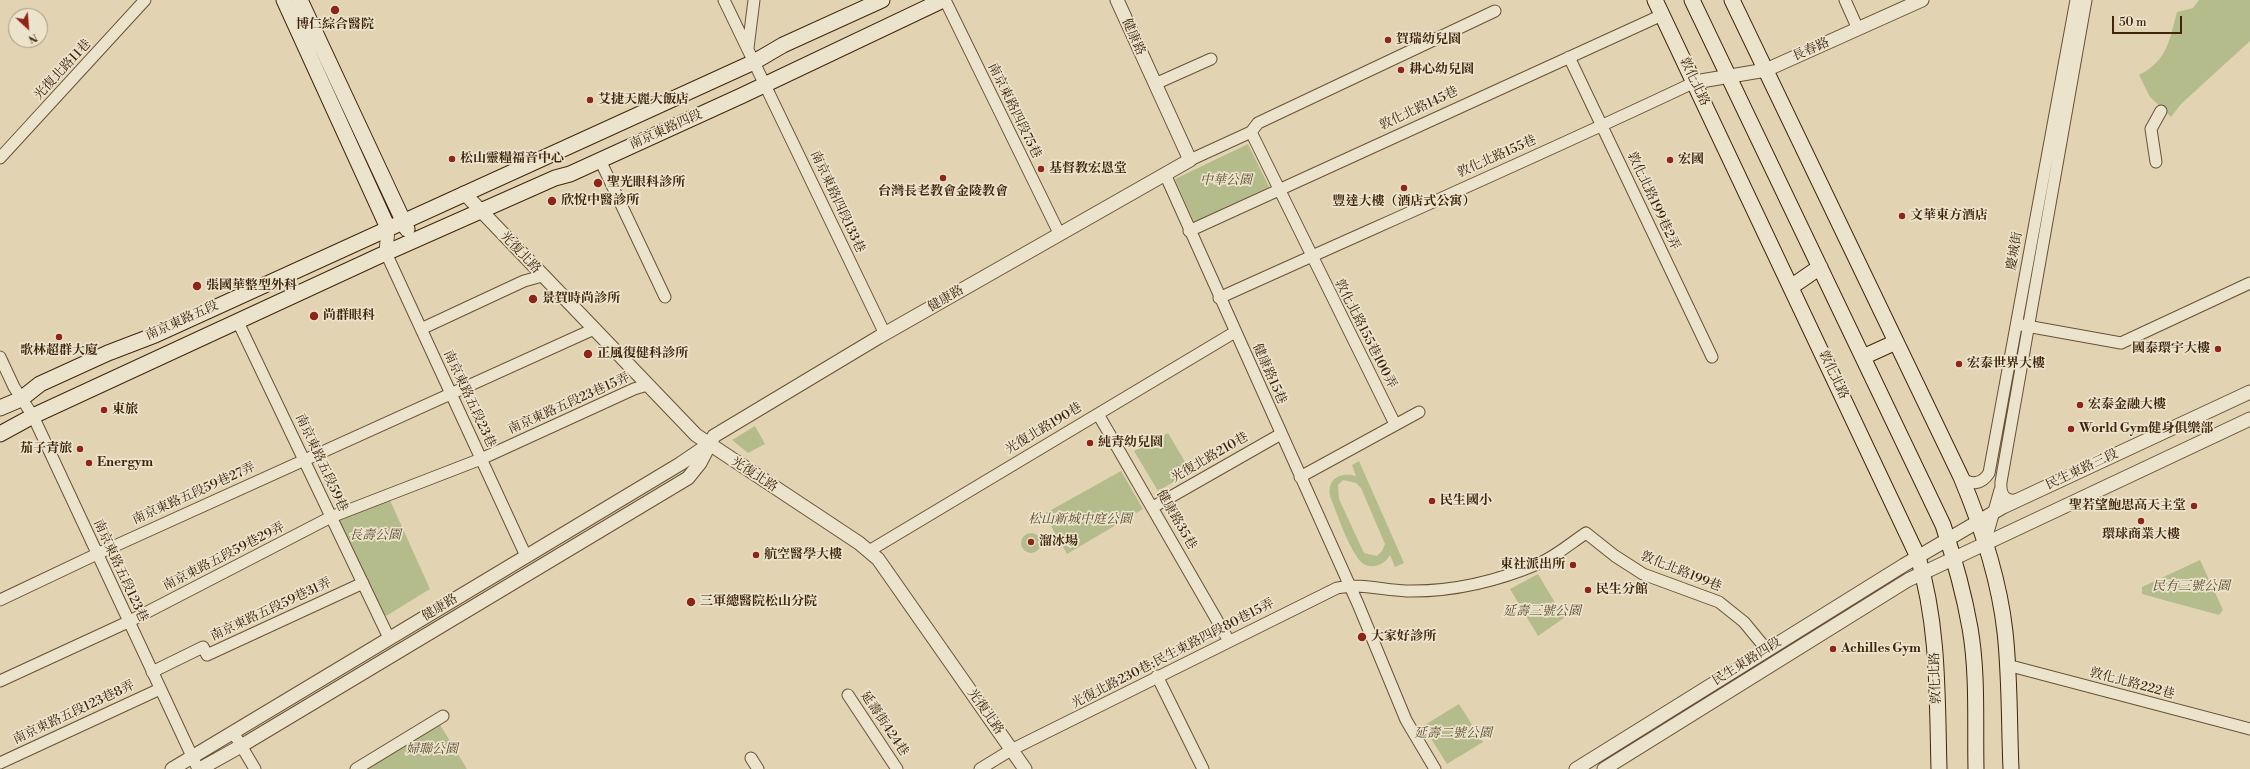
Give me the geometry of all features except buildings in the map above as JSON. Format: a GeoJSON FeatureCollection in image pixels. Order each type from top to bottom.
{"type":"FeatureCollection","features":[{"type":"Feature","properties":{"kind":"main road"},"geometry":{"type":"LineString","coordinates":[[284,0],[388,228]]}},
{"type":"Feature","properties":{"kind":"main road"},"geometry":{"type":"LineString","coordinates":[[300,0],[412,242]]}},
{"type":"Feature","properties":{"kind":"main road","name":"南京東路四段"},"geometry":{"type":"LineString","coordinates":[[388,228],[751,55],[783,45],[882,0]]}},
{"type":"Feature","properties":{"kind":"main road","name":"南京東路四段"},"geometry":{"type":"LineString","coordinates":[[386,253],[600,160],[745,94],[764,83],[944,0]]}},
{"type":"Feature","properties":{"kind":"main road","name":"敦化北路"},"geometry":{"type":"LineString","coordinates":[[1655,0],[1918,557],[1923,573],[1932,620],[1937,660],[1938,769]]}},
{"type":"Feature","properties":{"kind":"main road"},"geometry":{"type":"LineString","coordinates":[[1692,0],[1940,519],[1948,540],[1970,630],[1973,662],[1976,769]]}},
{"type":"Feature","properties":{"kind":"main road"},"geometry":{"type":"LineString","coordinates":[[1732,0],[1961,477],[1979,521],[2002,608],[2007,665],[2010,769]]}},
{"type":"Feature","properties":{"kind":"main road","name":"南京東路五段"},"geometry":{"type":"LineString","coordinates":[[0,408],[21,399],[40,384],[114,350],[155,335],[388,228]]}},
{"type":"Feature","properties":{"kind":"main road","name":"南京東路五段"},"geometry":{"type":"LineString","coordinates":[[0,434],[33,416],[386,253]]}},
{"type":"Feature","properties":{"kind":"main road"},"geometry":{"type":"LineString","coordinates":[[1791,287],[1820,267]]}},
{"type":"Feature","properties":{"kind":"main road"},"geometry":{"type":"LineString","coordinates":[[1863,357],[1896,342]]}},
{"type":"Feature","properties":{"kind":"street","name":"光復北路11巷"},"geometry":{"type":"LineString","coordinates":[[0,158],[145,0]]}},
{"type":"Feature","properties":{"kind":"street","name":"南京東路四段133巷"},"geometry":{"type":"LineString","coordinates":[[724,0],[885,334]]}},
{"type":"Feature","properties":{"kind":"street"},"geometry":{"type":"LineString","coordinates":[[751,55],[754,0]]}},
{"type":"Feature","properties":{"kind":"street","name":"南京東路四段75巷"},"geometry":{"type":"LineString","coordinates":[[944,0],[1059,233]]}},
{"type":"Feature","properties":{"kind":"street","name":"健康路"},"geometry":{"type":"LineString","coordinates":[[1117,0],[1190,160]]}},
{"type":"Feature","properties":{"kind":"street"},"geometry":{"type":"LineString","coordinates":[[1845,0],[1858,29]]}},
{"type":"Feature","properties":{"kind":"street","name":"長春路"},"geometry":{"type":"LineString","coordinates":[[1694,82],[1766,70],[1922,0]]}},
{"type":"Feature","properties":{"kind":"street","name":"慶城街"},"geometry":{"type":"LineString","coordinates":[[1961,477],[1968,482],[1978,483],[1986,478],[1989,473],[2076,0]]}},
{"type":"Feature","properties":{"kind":"street","name":"慶城街"},"geometry":{"type":"LineString","coordinates":[[1985,543],[2000,490],[2086,0]]}},
{"type":"Feature","properties":{"kind":"street","name":"健康路"},"geometry":{"type":"LineString","coordinates":[[199,769],[241,746],[688,478],[700,462],[714,436],[885,334],[1059,233],[1190,160],[1251,132],[1258,122],[1495,11]]}},
{"type":"Feature","properties":{"kind":"street","name":"敦化北路145巷"},"geometry":{"type":"LineString","coordinates":[[1189,231],[1662,14]]}},
{"type":"Feature","properties":{"kind":"street","name":"敦化北路199巷2弄"},"geometry":{"type":"LineString","coordinates":[[1569,56],[1712,357]]}},
{"type":"Feature","properties":{"kind":"street"},"geometry":{"type":"LineString","coordinates":[[1155,84],[1211,58]]}},
{"type":"Feature","properties":{"kind":"street","name":"敦化北路155巷"},"geometry":{"type":"LineString","coordinates":[[1219,298],[1602,126],[1694,82]]}},
{"type":"Feature","properties":{"kind":"street"},"geometry":{"type":"LineString","coordinates":[[2156,162],[2152,129],[2161,112]]}},
{"type":"Feature","properties":{"kind":"street"},"geometry":{"type":"LineString","coordinates":[[1251,132],[1311,256]]}},
{"type":"Feature","properties":{"kind":"street"},"geometry":{"type":"LineString","coordinates":[[600,160],[665,297]]}},
{"type":"Feature","properties":{"kind":"street","name":"健康路15巷"},"geometry":{"type":"LineString","coordinates":[[1165,174],[1234,332],[1349,585],[1406,720],[1435,769]]}},
{"type":"Feature","properties":{"kind":"street","name":"光復北路"},"geometry":{"type":"LineString","coordinates":[[464,193],[691,430],[708,445],[869,551],[878,559],[1024,769]]}},
{"type":"Feature","properties":{"kind":"street"},"geometry":{"type":"LineString","coordinates":[[386,253],[388,228]]}},
{"type":"Feature","properties":{"kind":"street","name":"南京東路五段23巷"},"geometry":{"type":"LineString","coordinates":[[386,253],[526,556]]}},
{"type":"Feature","properties":{"kind":"street","name":"敦化北路155巷100弄"},"geometry":{"type":"LineString","coordinates":[[1311,256],[1395,424]]}},
{"type":"Feature","properties":{"kind":"street"},"geometry":{"type":"LineString","coordinates":[[421,329],[524,281],[542,276]]}},
{"type":"Feature","properties":{"kind":"street"},"geometry":{"type":"LineString","coordinates":[[2016,324],[2121,342],[2250,283]]}},
{"type":"Feature","properties":{"kind":"street","name":"南京東路五段59巷"},"geometry":{"type":"LineString","coordinates":[[238,322],[389,638]]}},
{"type":"Feature","properties":{"kind":"street","name":"南京東路五段59巷27弄"},"geometry":{"type":"LineString","coordinates":[[0,600],[97,554],[594,329]]}},
{"type":"Feature","properties":{"kind":"street","name":"光復北路190巷"},"geometry":{"type":"LineString","coordinates":[[869,551],[1234,332]]}},
{"type":"Feature","properties":{"kind":"street","name":"南京東路五段123巷"},"geometry":{"type":"LineString","coordinates":[[0,357],[21,399],[33,416],[128,622],[192,758],[199,769]]}},
{"type":"Feature","properties":{"kind":"street","name":"南京東路五段23巷15弄"},"geometry":{"type":"LineString","coordinates":[[331,517],[481,459],[634,389],[647,385]]}},
{"type":"Feature","properties":{"kind":"street","name":"民生東路三段"},"geometry":{"type":"LineString","coordinates":[[1918,557],[1994,512],[2022,498],[2250,392]]}},
{"type":"Feature","properties":{"kind":"street"},"geometry":{"type":"LineString","coordinates":[[1300,477],[1419,412]]}},
{"type":"Feature","properties":{"kind":"street","name":"健康路35巷"},"geometry":{"type":"LineString","coordinates":[[1098,414],[1229,640]]}},
{"type":"Feature","properties":{"kind":"street","name":"民生東路三段"},"geometry":{"type":"LineString","coordinates":[[1923,573],[2250,419]]}},
{"type":"Feature","properties":{"kind":"street","name":"光復北路210巷"},"geometry":{"type":"LineString","coordinates":[[1153,507],[1281,434]]}},
{"type":"Feature","properties":{"kind":"street","name":"健康路"},"geometry":{"type":"LineString","coordinates":[[172,769],[680,464],[708,445]]}},
{"type":"Feature","properties":{"kind":"street"},"geometry":{"type":"LineString","coordinates":[[2000,490],[2002,495],[2009,500],[2022,498]]}},
{"type":"Feature","properties":{"kind":"street","name":"南京東路五段59巷29弄"},"geometry":{"type":"LineString","coordinates":[[0,681],[128,622],[331,517]]}},
{"type":"Feature","properties":{"kind":"street","name":"敦化北路199巷"},"geometry":{"type":"LineString","coordinates":[[1349,585],[1407,591],[1455,587],[1491,580],[1541,562],[1586,533],[1615,556],[1643,574],[1719,602],[1744,622],[1767,650]]}},
{"type":"Feature","properties":{"kind":"street","name":"民生東路四段"},"geometry":{"type":"LineString","coordinates":[[1576,769],[1918,557]]}},
{"type":"Feature","properties":{"kind":"street","name":"民生東路四段"},"geometry":{"type":"LineString","coordinates":[[1604,769],[1896,587],[1923,573]]}},
{"type":"Feature","properties":{"kind":"street","name":"南京東路五段59巷31弄"},"geometry":{"type":"LineString","coordinates":[[152,672],[203,647],[207,655],[363,583]]}},
{"type":"Feature","properties":{"kind":"street","name":"光復北路230巷;民生東路四段80巷15弄"},"geometry":{"type":"LineString","coordinates":[[980,769],[1011,750],[1229,640],[1337,588],[1349,585]]}},
{"type":"Feature","properties":{"kind":"street","name":"敦化北路222巷"},"geometry":{"type":"LineString","coordinates":[[2007,665],[2250,729]]}},
{"type":"Feature","properties":{"kind":"street"},"geometry":{"type":"LineString","coordinates":[[1157,676],[1203,769]]}},
{"type":"Feature","properties":{"kind":"street","name":"南京東路五段123巷8弄"},"geometry":{"type":"LineString","coordinates":[[2,762],[160,689]]}},
{"type":"Feature","properties":{"kind":"street","name":"延壽街424巷"},"geometry":{"type":"LineString","coordinates":[[848,695],[897,769]]}},
{"type":"Feature","properties":{"kind":"street"},"geometry":{"type":"LineString","coordinates":[[356,769],[443,716]]}},
{"type":"Feature","properties":{"kind":"street"},"geometry":{"type":"LineString","coordinates":[[233,732],[255,769]]}},
{"type":"Feature","properties":{"kind":"street"},"geometry":{"type":"LineString","coordinates":[[751,758],[758,769]]}},
{"type":"Feature","properties":{"kind":"green space"},"geometry":{"type":"Polygon","coordinates":[[[2199,0],[2250,0],[2250,41],[2181,104],[2171,117],[2150,97],[2139,75],[2149,69],[2162,56],[2169,41],[2177,12],[2193,8],[2199,0]]]}},
{"type":"Feature","properties":{"kind":"green space","name":"中華公園"},"geometry":{"type":"Polygon","coordinates":[[[1248,144],[1269,187],[1194,222],[1175,179],[1248,144]]]}},
{"type":"Feature","properties":{"kind":"green space"},"geometry":{"type":"Polygon","coordinates":[[[755,426],[765,444],[748,453],[732,440],[755,426]]]}},
{"type":"Feature","properties":{"kind":"green space"},"geometry":{"type":"Polygon","coordinates":[[[1168,433],[1191,472],[1158,491],[1134,451],[1168,433]]]}},
{"type":"Feature","properties":{"kind":"green space"},"geometry":{"type":"Polygon","coordinates":[[[1359,461],[1404,563],[1395,567],[1390,555],[1383,563],[1369,566],[1360,561],[1345,535],[1330,496],[1330,490],[1333,481],[1336,478],[1345,475],[1356,476],[1352,465],[1359,461]],[[1343,480],[1338,485],[1339,499],[1364,553],[1377,556],[1382,551],[1385,544],[1361,488],[1356,483],[1343,480]]]}},
{"type":"Feature","properties":{"kind":"green space","name":"松山新城中庭公園"},"geometry":{"type":"Polygon","coordinates":[[[1121,471],[1143,509],[1067,554],[1044,514],[1121,471]]]}},
{"type":"Feature","properties":{"kind":"green space","name":"長壽公園"},"geometry":{"type":"Polygon","coordinates":[[[389,498],[430,589],[386,616],[336,522],[389,498]]]}},
{"type":"Feature","properties":{"kind":"green space","name":"溜冰場"},"geometry":{"type":"Polygon","coordinates":[[[1031,533],[1038,536],[1041,543],[1038,550],[1031,553],[1024,550],[1021,543],[1024,536],[1031,533]]]}},
{"type":"Feature","properties":{"kind":"green space","name":"民有三號公園"},"geometry":{"type":"Polygon","coordinates":[[[2200,560],[2223,610],[2219,615],[2142,594],[2142,587],[2200,560]]]}},
{"type":"Feature","properties":{"kind":"green space","name":"延壽三號公園"},"geometry":{"type":"Polygon","coordinates":[[[1538,574],[1564,618],[1538,636],[1510,589],[1538,574]]]}},
{"type":"Feature","properties":{"kind":"green space","name":"延壽二號公園"},"geometry":{"type":"Polygon","coordinates":[[[1459,704],[1483,742],[1447,764],[1423,726],[1459,704]]]}},
{"type":"Feature","properties":{"kind":"green space","name":"婦聯公園"},"geometry":{"type":"Polygon","coordinates":[[[439,723],[467,769],[361,769],[439,723]]]}},
{"type":"Feature","properties":{"kind":"place","name":"博仁綜合醫院"},"geometry":{"type":"Point","coordinates":[335,10]}},
{"type":"Feature","properties":{"kind":"place","name":"賀瑞幼兒園"},"geometry":{"type":"Point","coordinates":[1388,40]}},
{"type":"Feature","properties":{"kind":"place","name":"耕心幼兒園"},"geometry":{"type":"Point","coordinates":[1401,70]}},
{"type":"Feature","properties":{"kind":"place","name":"艾捷天麗大飯店"},"geometry":{"type":"Point","coordinates":[590,100]}},
{"type":"Feature","properties":{"kind":"place","name":"松山靈糧福音中心"},"geometry":{"type":"Point","coordinates":[452,159]}},
{"type":"Feature","properties":{"kind":"place","name":"宏國"},"geometry":{"type":"Point","coordinates":[1670,160]}},
{"type":"Feature","properties":{"kind":"place","name":"基督教宏恩堂"},"geometry":{"type":"Point","coordinates":[1041,169]}},
{"type":"Feature","properties":{"kind":"place","name":"台灣長老教會金陵教會"},"geometry":{"type":"Point","coordinates":[943,178]}},
{"type":"Feature","properties":{"kind":"place","name":"聖光眼科診所"},"geometry":{"type":"Point","coordinates":[598,183]}},
{"type":"Feature","properties":{"kind":"place","name":"豐達大樓（酒店式公寓）"},"geometry":{"type":"Point","coordinates":[1404,188]}},
{"type":"Feature","properties":{"kind":"place","name":"欣悅中醫診所"},"geometry":{"type":"Point","coordinates":[552,201]}},
{"type":"Feature","properties":{"kind":"place","name":"文華東方酒店"},"geometry":{"type":"Point","coordinates":[1902,216]}},
{"type":"Feature","properties":{"kind":"place","name":"張國華整型外科"},"geometry":{"type":"Point","coordinates":[197,286]}},
{"type":"Feature","properties":{"kind":"place","name":"景賀時尚診所"},"geometry":{"type":"Point","coordinates":[533,299]}},
{"type":"Feature","properties":{"kind":"place","name":"尚群眼科"},"geometry":{"type":"Point","coordinates":[314,316]}},
{"type":"Feature","properties":{"kind":"place","name":"歌林超群大廈"},"geometry":{"type":"Point","coordinates":[59,337]}},
{"type":"Feature","properties":{"kind":"place","name":"國泰環宇大樓"},"geometry":{"type":"Point","coordinates":[2218,349]}},
{"type":"Feature","properties":{"kind":"place","name":"正風復健科診所"},"geometry":{"type":"Point","coordinates":[588,354]}},
{"type":"Feature","properties":{"kind":"place","name":"宏泰世界大樓"},"geometry":{"type":"Point","coordinates":[1959,364]}},
{"type":"Feature","properties":{"kind":"place","name":"宏泰金融大樓"},"geometry":{"type":"Point","coordinates":[2080,405]}},
{"type":"Feature","properties":{"kind":"place","name":"東旅"},"geometry":{"type":"Point","coordinates":[104,410]}},
{"type":"Feature","properties":{"kind":"place","name":"World Gym健身俱樂部"},"geometry":{"type":"Point","coordinates":[2071,429]}},
{"type":"Feature","properties":{"kind":"place","name":"純青幼兒園"},"geometry":{"type":"Point","coordinates":[1090,443]}},
{"type":"Feature","properties":{"kind":"place","name":"茄子青旅"},"geometry":{"type":"Point","coordinates":[80,449]}},
{"type":"Feature","properties":{"kind":"place","name":"Energym"},"geometry":{"type":"Point","coordinates":[89,463]}},
{"type":"Feature","properties":{"kind":"place","name":"民生國小"},"geometry":{"type":"Point","coordinates":[1432,501]}},
{"type":"Feature","properties":{"kind":"place","name":"聖若望鮑思高天主堂"},"geometry":{"type":"Point","coordinates":[2194,506]}},
{"type":"Feature","properties":{"kind":"place","name":"環球商業大樓"},"geometry":{"type":"Point","coordinates":[2141,521]}},
{"type":"Feature","properties":{"kind":"place","name":"溜冰場"},"geometry":{"type":"Point","coordinates":[1031,542]}},
{"type":"Feature","properties":{"kind":"place","name":"航空醫學大樓"},"geometry":{"type":"Point","coordinates":[756,555]}},
{"type":"Feature","properties":{"kind":"place","name":"東社派出所"},"geometry":{"type":"Point","coordinates":[1573,565]}},
{"type":"Feature","properties":{"kind":"place","name":"民生分館"},"geometry":{"type":"Point","coordinates":[1588,590]}},
{"type":"Feature","properties":{"kind":"place","name":"三軍總醫院松山分院"},"geometry":{"type":"Point","coordinates":[691,602]}},
{"type":"Feature","properties":{"kind":"place","name":"大家好診所"},"geometry":{"type":"Point","coordinates":[1362,637]}},
{"type":"Feature","properties":{"kind":"place","name":"Achilles Gym"},"geometry":{"type":"Point","coordinates":[1833,649]}}]}
